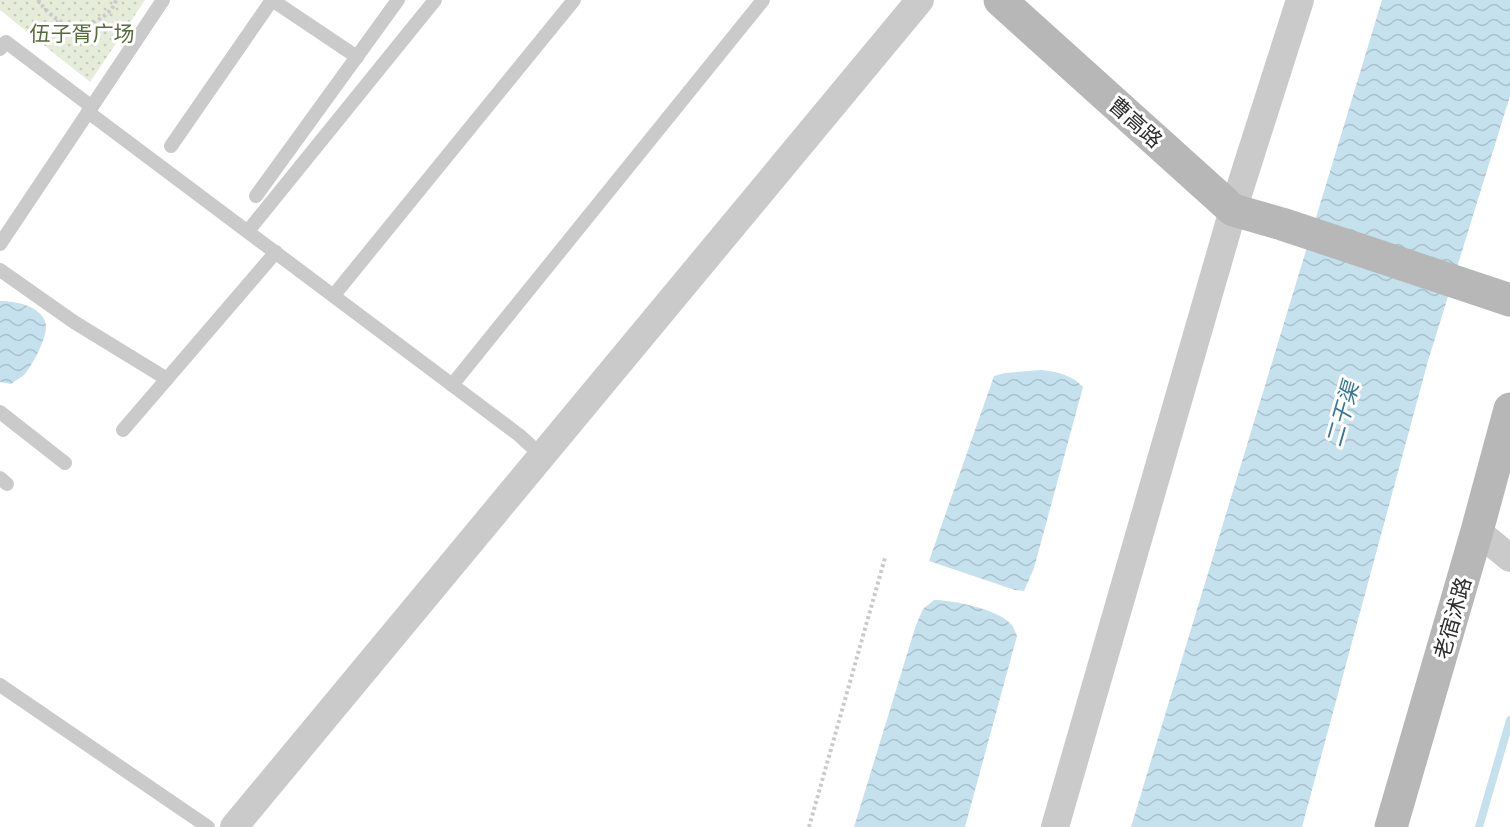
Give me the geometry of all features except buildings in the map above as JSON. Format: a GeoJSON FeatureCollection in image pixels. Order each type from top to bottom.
{"type":"FeatureCollection","features":[{"type":"Feature","properties":{"kind":"street"},"geometry":{"type":"LineString","coordinates":[[234,827],[920,0]]}},
{"type":"Feature","properties":{"kind":"street","name":"曹高路"},"geometry":{"type":"LineString","coordinates":[[1000,0],[1233,210],[1282,224],[1510,300]]}},
{"type":"Feature","properties":{"kind":"street"},"geometry":{"type":"LineString","coordinates":[[1055,827],[1233,210],[1300,0]]}},
{"type":"Feature","properties":{"kind":"street","name":"老宿沭路"},"geometry":{"type":"LineString","coordinates":[[1391,827],[1510,409]]}},
{"type":"Feature","properties":{"kind":"street"},"geometry":{"type":"LineString","coordinates":[[1477,531],[1510,558]]}},
{"type":"Feature","properties":{"kind":"lane"},"geometry":{"type":"LineString","coordinates":[[1,240],[163,0]]}},
{"type":"Feature","properties":{"kind":"lane"},"geometry":{"type":"LineString","coordinates":[[171,146],[272,0],[357,57]]}},
{"type":"Feature","properties":{"kind":"lane"},"geometry":{"type":"LineString","coordinates":[[256,196],[398,0]]}},
{"type":"Feature","properties":{"kind":"lane"},"geometry":{"type":"LineString","coordinates":[[248,231],[435,0]]}},
{"type":"Feature","properties":{"kind":"lane"},"geometry":{"type":"LineString","coordinates":[[334,295],[574,0]]}},
{"type":"Feature","properties":{"kind":"lane"},"geometry":{"type":"LineString","coordinates":[[452,385],[763,0]]}},
{"type":"Feature","properties":{"kind":"lane"},"geometry":{"type":"LineString","coordinates":[[0,49],[6,42],[90,110],[519,435],[542,456]]}},
{"type":"Feature","properties":{"kind":"lane"},"geometry":{"type":"LineString","coordinates":[[123,430],[276,252]]}},
{"type":"Feature","properties":{"kind":"lane"},"geometry":{"type":"LineString","coordinates":[[0,270],[74,322],[167,379]]}},
{"type":"Feature","properties":{"kind":"lane"},"geometry":{"type":"LineString","coordinates":[[0,412],[64,463]]}},
{"type":"Feature","properties":{"kind":"lane"},"geometry":{"type":"LineString","coordinates":[[0,685],[208,827]]}},
{"type":"Feature","properties":{"kind":"path"},"geometry":{"type":"LineString","coordinates":[[38,0],[58,20],[73,26],[89,26],[104,16],[114,6],[116,0]]}},
{"type":"Feature","properties":{"kind":"path"},"geometry":{"type":"LineString","coordinates":[[809,827],[885,558]]}},
{"type":"Feature","properties":{"kind":"green space","name":"伍子胥广场"},"geometry":{"type":"Polygon","coordinates":[[[0,0],[145,0],[90,82],[0,10],[0,0]]]}},
{"type":"Feature","properties":{"kind":"water","name":"二干渠"},"geometry":{"type":"Polygon","coordinates":[[[1382,0],[1510,0],[1510,96],[1428,361],[1302,827],[1131,827],[1382,0]]]}},
{"type":"Feature","properties":{"kind":"water"},"geometry":{"type":"Polygon","coordinates":[[[0,301],[13,302],[34,309],[40,313],[46,325],[42,344],[31,366],[23,376],[11,384],[0,382],[0,301]]]}},
{"type":"Feature","properties":{"kind":"water"},"geometry":{"type":"Polygon","coordinates":[[[1041,370],[1064,375],[1083,387],[1034,568],[1024,591],[929,561],[994,376],[1041,370]]]}},
{"type":"Feature","properties":{"kind":"water"},"geometry":{"type":"Polygon","coordinates":[[[934,600],[963,604],[996,614],[1011,624],[1017,636],[965,827],[854,827],[916,625],[923,609],[934,600]]]}},
{"type":"Feature","properties":{"kind":"waterway"},"geometry":{"type":"LineString","coordinates":[[1479,827],[1510,720]]}}]}
